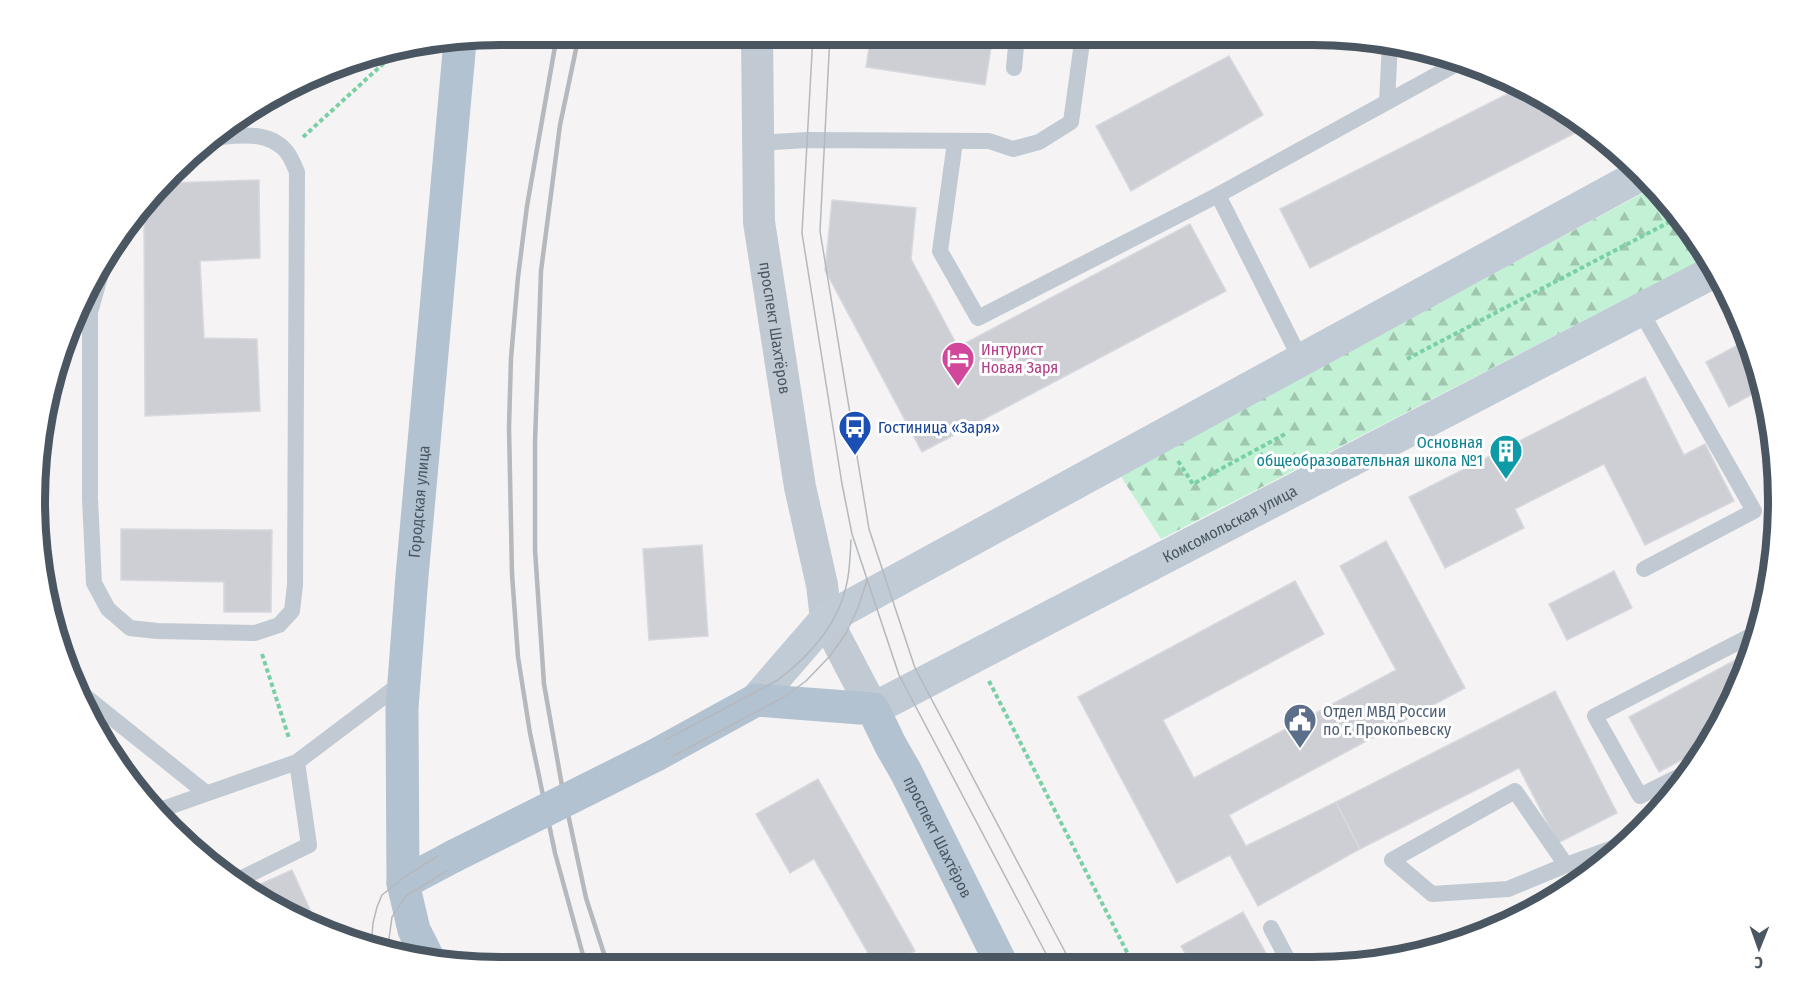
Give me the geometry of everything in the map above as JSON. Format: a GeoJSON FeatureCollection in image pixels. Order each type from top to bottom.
{"type":"FeatureCollection","features":[{"type":"Feature","properties":{"kind":"main road","name":"Городская улица"},"geometry":{"type":"LineString","coordinates":[[424,950],[414,930],[403,883],[403,682],[459,47]]}},
{"type":"Feature","properties":{"kind":"main road"},"geometry":{"type":"LineString","coordinates":[[403,883],[656,755],[756,700],[826,619],[1634,179]]}},
{"type":"Feature","properties":{"kind":"main road","name":"Комсомольская улица"},"geometry":{"type":"LineString","coordinates":[[873,709],[1708,275]]}},
{"type":"Feature","properties":{"kind":"main road"},"geometry":{"type":"LineString","coordinates":[[756,700],[873,709]]}},
{"type":"Feature","properties":{"kind":"main road","name":"проспект Шахтёров"},"geometry":{"type":"LineString","coordinates":[[873,709],[998,957]]}},
{"type":"Feature","properties":{"kind":"street","name":"проспект Шахтёров"},"geometry":{"type":"LineString","coordinates":[[757,45],[759,222],[800,487],[822,585],[826,619]]}},
{"type":"Feature","properties":{"kind":"street"},"geometry":{"type":"LineString","coordinates":[[826,619],[873,709]]}},
{"type":"Feature","properties":{"kind":"lane"},"geometry":{"type":"LineString","coordinates":[[1014,68],[1016,45]]}},
{"type":"Feature","properties":{"kind":"lane"},"geometry":{"type":"LineString","coordinates":[[757,143],[807,140],[989,141],[1013,149],[1039,142],[1071,122],[1082,45]]}},
{"type":"Feature","properties":{"kind":"lane"},"geometry":{"type":"LineString","coordinates":[[1387,102],[1390,52]]}},
{"type":"Feature","properties":{"kind":"lane"},"geometry":{"type":"LineString","coordinates":[[955,142],[940,251],[978,318],[1218,195],[1451,67]]}},
{"type":"Feature","properties":{"kind":"lane"},"geometry":{"type":"LineString","coordinates":[[96,292],[90,312],[90,500],[94,583],[108,609],[130,628],[157,631],[255,633],[279,626],[292,611],[295,585],[297,172],[287,152],[274,140],[248,135],[226,137]]}},
{"type":"Feature","properties":{"kind":"lane"},"geometry":{"type":"LineString","coordinates":[[1218,195],[1301,360]]}},
{"type":"Feature","properties":{"kind":"lane"},"geometry":{"type":"LineString","coordinates":[[1640,310],[1754,511],[1644,569]]}},
{"type":"Feature","properties":{"kind":"lane"},"geometry":{"type":"LineString","coordinates":[[1674,779],[1640,796],[1595,716],[1747,638]]}},
{"type":"Feature","properties":{"kind":"lane"},"geometry":{"type":"LineString","coordinates":[[164,808],[297,762],[403,682]]}},
{"type":"Feature","properties":{"kind":"lane"},"geometry":{"type":"LineString","coordinates":[[91,701],[206,793]]}},
{"type":"Feature","properties":{"kind":"lane"},"geometry":{"type":"LineString","coordinates":[[244,877],[309,845],[297,762]]}},
{"type":"Feature","properties":{"kind":"lane"},"geometry":{"type":"LineString","coordinates":[[1566,865],[1515,791],[1392,860],[1432,894],[1508,889],[1603,852]]}},
{"type":"Feature","properties":{"kind":"lane"},"geometry":{"type":"LineString","coordinates":[[1271,928],[1286,957]]}},
{"type":"Feature","properties":{"kind":"path"},"geometry":{"type":"LineString","coordinates":[[287,152],[387,60]]}},
{"type":"Feature","properties":{"kind":"path"},"geometry":{"type":"LineString","coordinates":[[1407,359],[1672,221]]}},
{"type":"Feature","properties":{"kind":"path"},"geometry":{"type":"LineString","coordinates":[[1162,435],[1192,484],[1287,433]]}},
{"type":"Feature","properties":{"kind":"path"},"geometry":{"type":"LineString","coordinates":[[255,633],[297,762]]}},
{"type":"Feature","properties":{"kind":"path"},"geometry":{"type":"LineString","coordinates":[[976,655],[1129,957]]}},
{"type":"Feature","properties":{"kind":"green space"},"geometry":{"type":"Polygon","coordinates":[[[1646,191],[1674,223],[1699,261],[1161,539],[1120,475],[1646,191]]]}},
{"type":"Feature","properties":{"kind":"building"},"geometry":{"type":"Polygon","coordinates":[[[869,45],[991,45],[985,85],[866,67],[869,45]]]}},
{"type":"Feature","properties":{"kind":"building"},"geometry":{"type":"Polygon","coordinates":[[[1229,56],[1263,115],[1131,191],[1096,126],[1229,56]]]}},
{"type":"Feature","properties":{"kind":"building"},"geometry":{"type":"Polygon","coordinates":[[[1512,91],[1579,131],[1310,268],[1280,209],[1512,91]]]}},
{"type":"Feature","properties":{"kind":"building"},"geometry":{"type":"Polygon","coordinates":[[[259,180],[260,258],[200,261],[204,338],[257,339],[260,411],[145,416],[144,217],[175,183],[259,180]]]}},
{"type":"Feature","properties":{"kind":"building"},"geometry":{"type":"Polygon","coordinates":[[[832,200],[916,208],[911,259],[958,347],[1190,224],[1226,291],[922,452],[825,270],[832,200]]]}},
{"type":"Feature","properties":{"kind":"building"},"geometry":{"type":"Polygon","coordinates":[[[1740,344],[1754,393],[1729,407],[1706,362],[1740,344]]]}},
{"type":"Feature","properties":{"kind":"building","name":"Основная общеобразовательная школа №1"},"geometry":{"type":"Polygon","coordinates":[[[1645,377],[1684,455],[1705,444],[1734,501],[1645,545],[1604,464],[1515,509],[1524,528],[1445,568],[1409,497],[1645,377]]]}},
{"type":"Feature","properties":{"kind":"building"},"geometry":{"type":"Polygon","coordinates":[[[121,529],[272,530],[271,612],[224,612],[224,582],[121,580],[121,529]]]}},
{"type":"Feature","properties":{"kind":"building","name":"Отдел МВД России по г. Прокопьевску"},"geometry":{"type":"Polygon","coordinates":[[[1386,541],[1465,688],[1229,815],[1246,846],[1336,802],[1360,849],[1258,906],[1230,855],[1177,883],[1078,697],[1295,581],[1324,634],[1163,720],[1194,778],[1396,670],[1340,566],[1386,541]]]}},
{"type":"Feature","properties":{"kind":"building"},"geometry":{"type":"Polygon","coordinates":[[[702,545],[708,636],[649,640],[643,549],[702,545]]]}},
{"type":"Feature","properties":{"kind":"building"},"geometry":{"type":"Polygon","coordinates":[[[1614,571],[1632,608],[1567,640],[1549,604],[1614,571]]]}},
{"type":"Feature","properties":{"kind":"building"},"geometry":{"type":"Polygon","coordinates":[[[1740,657],[1721,703],[1690,756],[1659,772],[1629,717],[1740,657]]]}},
{"type":"Feature","properties":{"kind":"building"},"geometry":{"type":"Polygon","coordinates":[[[1555,691],[1617,813],[1558,843],[1519,768],[1360,849],[1336,802],[1555,691]]]}},
{"type":"Feature","properties":{"kind":"building"},"geometry":{"type":"Polygon","coordinates":[[[818,779],[915,951],[904,957],[870,957],[814,859],[790,873],[756,814],[818,779]]]}},
{"type":"Feature","properties":{"kind":"building"},"geometry":{"type":"Polygon","coordinates":[[[292,870],[313,916],[273,896],[257,886],[292,870]]]}},
{"type":"Feature","properties":{"kind":"building"},"geometry":{"type":"Polygon","coordinates":[[[1243,912],[1268,957],[1187,957],[1181,946],[1243,912]]]}},
{"type":"Feature","properties":{"kind":"tram line"},"geometry":{"type":"LineString","coordinates":[[812,45],[802,233],[852,534],[899,675],[1048,957]]}},
{"type":"Feature","properties":{"kind":"tram line"},"geometry":{"type":"LineString","coordinates":[[829,45],[820,231],[869,529],[915,668],[1068,957]]}},
{"type":"Feature","properties":{"kind":"tram line"},"geometry":{"type":"LineString","coordinates":[[372,938],[373,923],[382,895],[403,878],[450,848],[652,747],[778,680],[789,671],[820,640],[836,615],[847,581],[851,540]]}},
{"type":"Feature","properties":{"kind":"tram line"},"geometry":{"type":"LineString","coordinates":[[388,942],[392,917],[406,896],[458,864],[660,763],[784,697],[806,681],[829,657],[845,635],[858,608],[867,580]]}},
{"type":"Feature","properties":{"kind":"railway"},"geometry":{"type":"LineString","coordinates":[[555,45],[527,206],[511,358],[509,427],[512,574],[518,657],[530,733],[555,853],[584,957]]}},
{"type":"Feature","properties":{"kind":"railway"},"geometry":{"type":"LineString","coordinates":[[577,45],[560,125],[541,271],[535,442],[535,550],[544,684],[562,786],[586,898],[605,957]]}},
{"type":"Feature","properties":{"kind":"place","name":"Интурист Новая Заря"},"geometry":{"type":"Point","coordinates":[958,387]}},
{"type":"Feature","properties":{"kind":"place","name":"Гостиница «Заря»"},"geometry":{"type":"Point","coordinates":[855,456]}},
{"type":"Feature","properties":{"kind":"place","name":"Основная общеобразовательная школа №1"},"geometry":{"type":"Point","coordinates":[1506,480]}},
{"type":"Feature","properties":{"kind":"place","name":"Отдел МВД России по г. Прокопьевску"},"geometry":{"type":"Point","coordinates":[1300,749]}}]}
